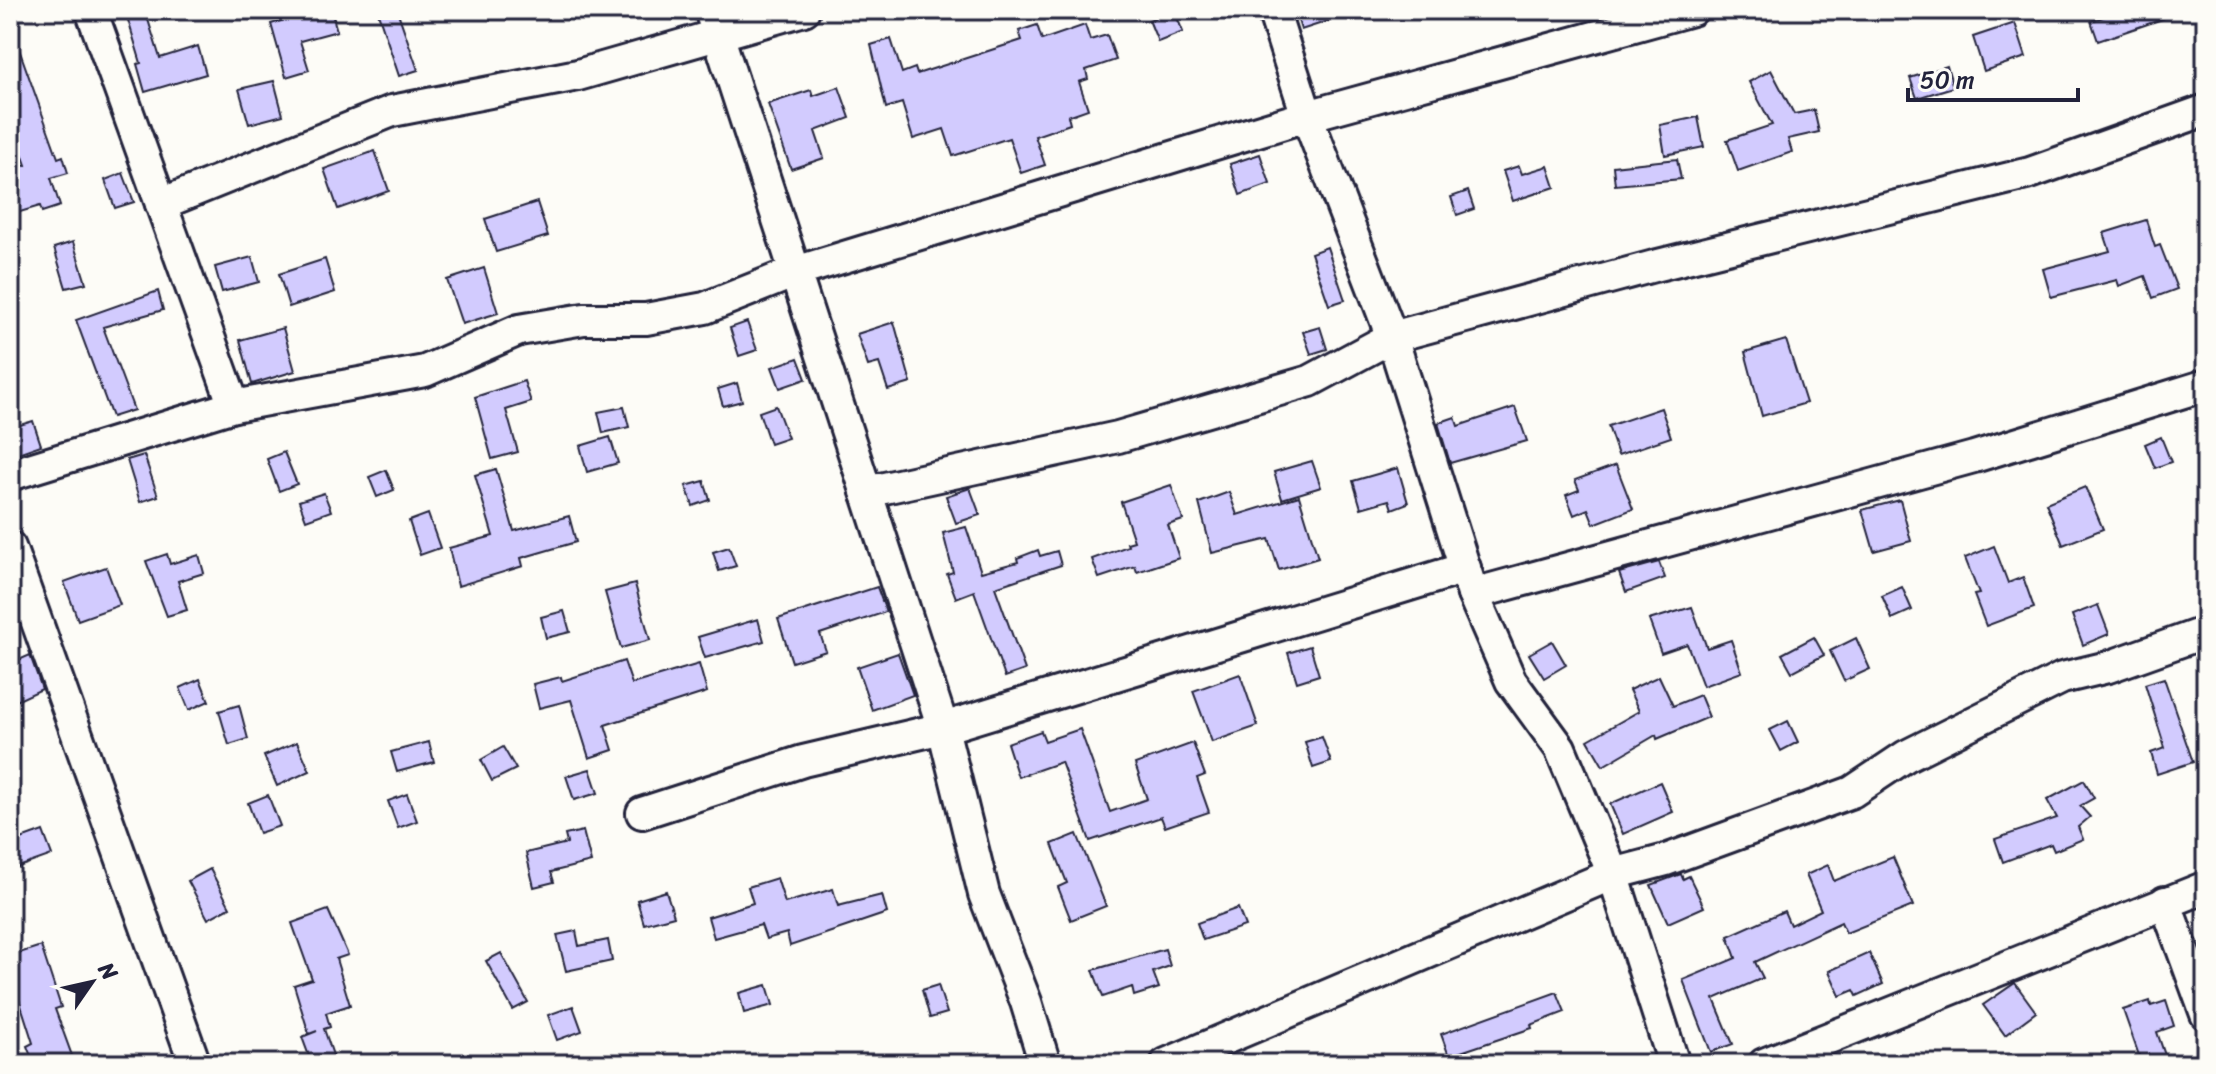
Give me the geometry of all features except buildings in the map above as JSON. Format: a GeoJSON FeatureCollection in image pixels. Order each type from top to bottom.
{"type":"FeatureCollection","features":[{"type":"Feature","properties":{"kind":"street"},"geometry":{"type":"LineString","coordinates":[[91,10],[234,406]]}},
{"type":"Feature","properties":{"kind":"street"},"geometry":{"type":"LineString","coordinates":[[161,204],[392,111],[578,75],[715,23],[804,10]]}},
{"type":"Feature","properties":{"kind":"street"},"geometry":{"type":"LineString","coordinates":[[1273,10],[1307,116],[1392,337],[1469,581],[1511,681],[1560,748],[1613,874],[1674,1064]]}},
{"type":"Feature","properties":{"kind":"street"},"geometry":{"type":"LineString","coordinates":[[10,475],[234,406],[425,371],[519,330],[584,319],[646,319],[705,308],[795,272],[1307,116],[1692,10]]}},
{"type":"Feature","properties":{"kind":"street"},"geometry":{"type":"LineString","coordinates":[[715,23],[943,728],[984,894],[1026,1002],[1045,1064]]}},
{"type":"Feature","properties":{"kind":"street"},"geometry":{"type":"LineString","coordinates":[[866,492],[1118,437],[1295,385],[1392,337],[1654,266],[2030,173],[2206,110]]}},
{"type":"Feature","properties":{"kind":"street"},"geometry":{"type":"LineString","coordinates":[[642,813],[803,761],[943,728],[1469,581],[1974,457],[2206,385]]}},
{"type":"Feature","properties":{"kind":"street"},"geometry":{"type":"LineString","coordinates":[[10,547],[195,1064]]}},
{"type":"Feature","properties":{"kind":"street"},"geometry":{"type":"LineString","coordinates":[[1166,1064],[1613,874],[1666,860],[1852,792],[1906,756],[2062,678],[2108,667],[2206,632]]}},
{"type":"Feature","properties":{"kind":"street"},"geometry":{"type":"LineString","coordinates":[[1764,1064],[2206,887]]}},
{"type":"Feature","properties":{"kind":"street"},"geometry":{"type":"LineString","coordinates":[[2165,902],[2206,1014]]}}]}
